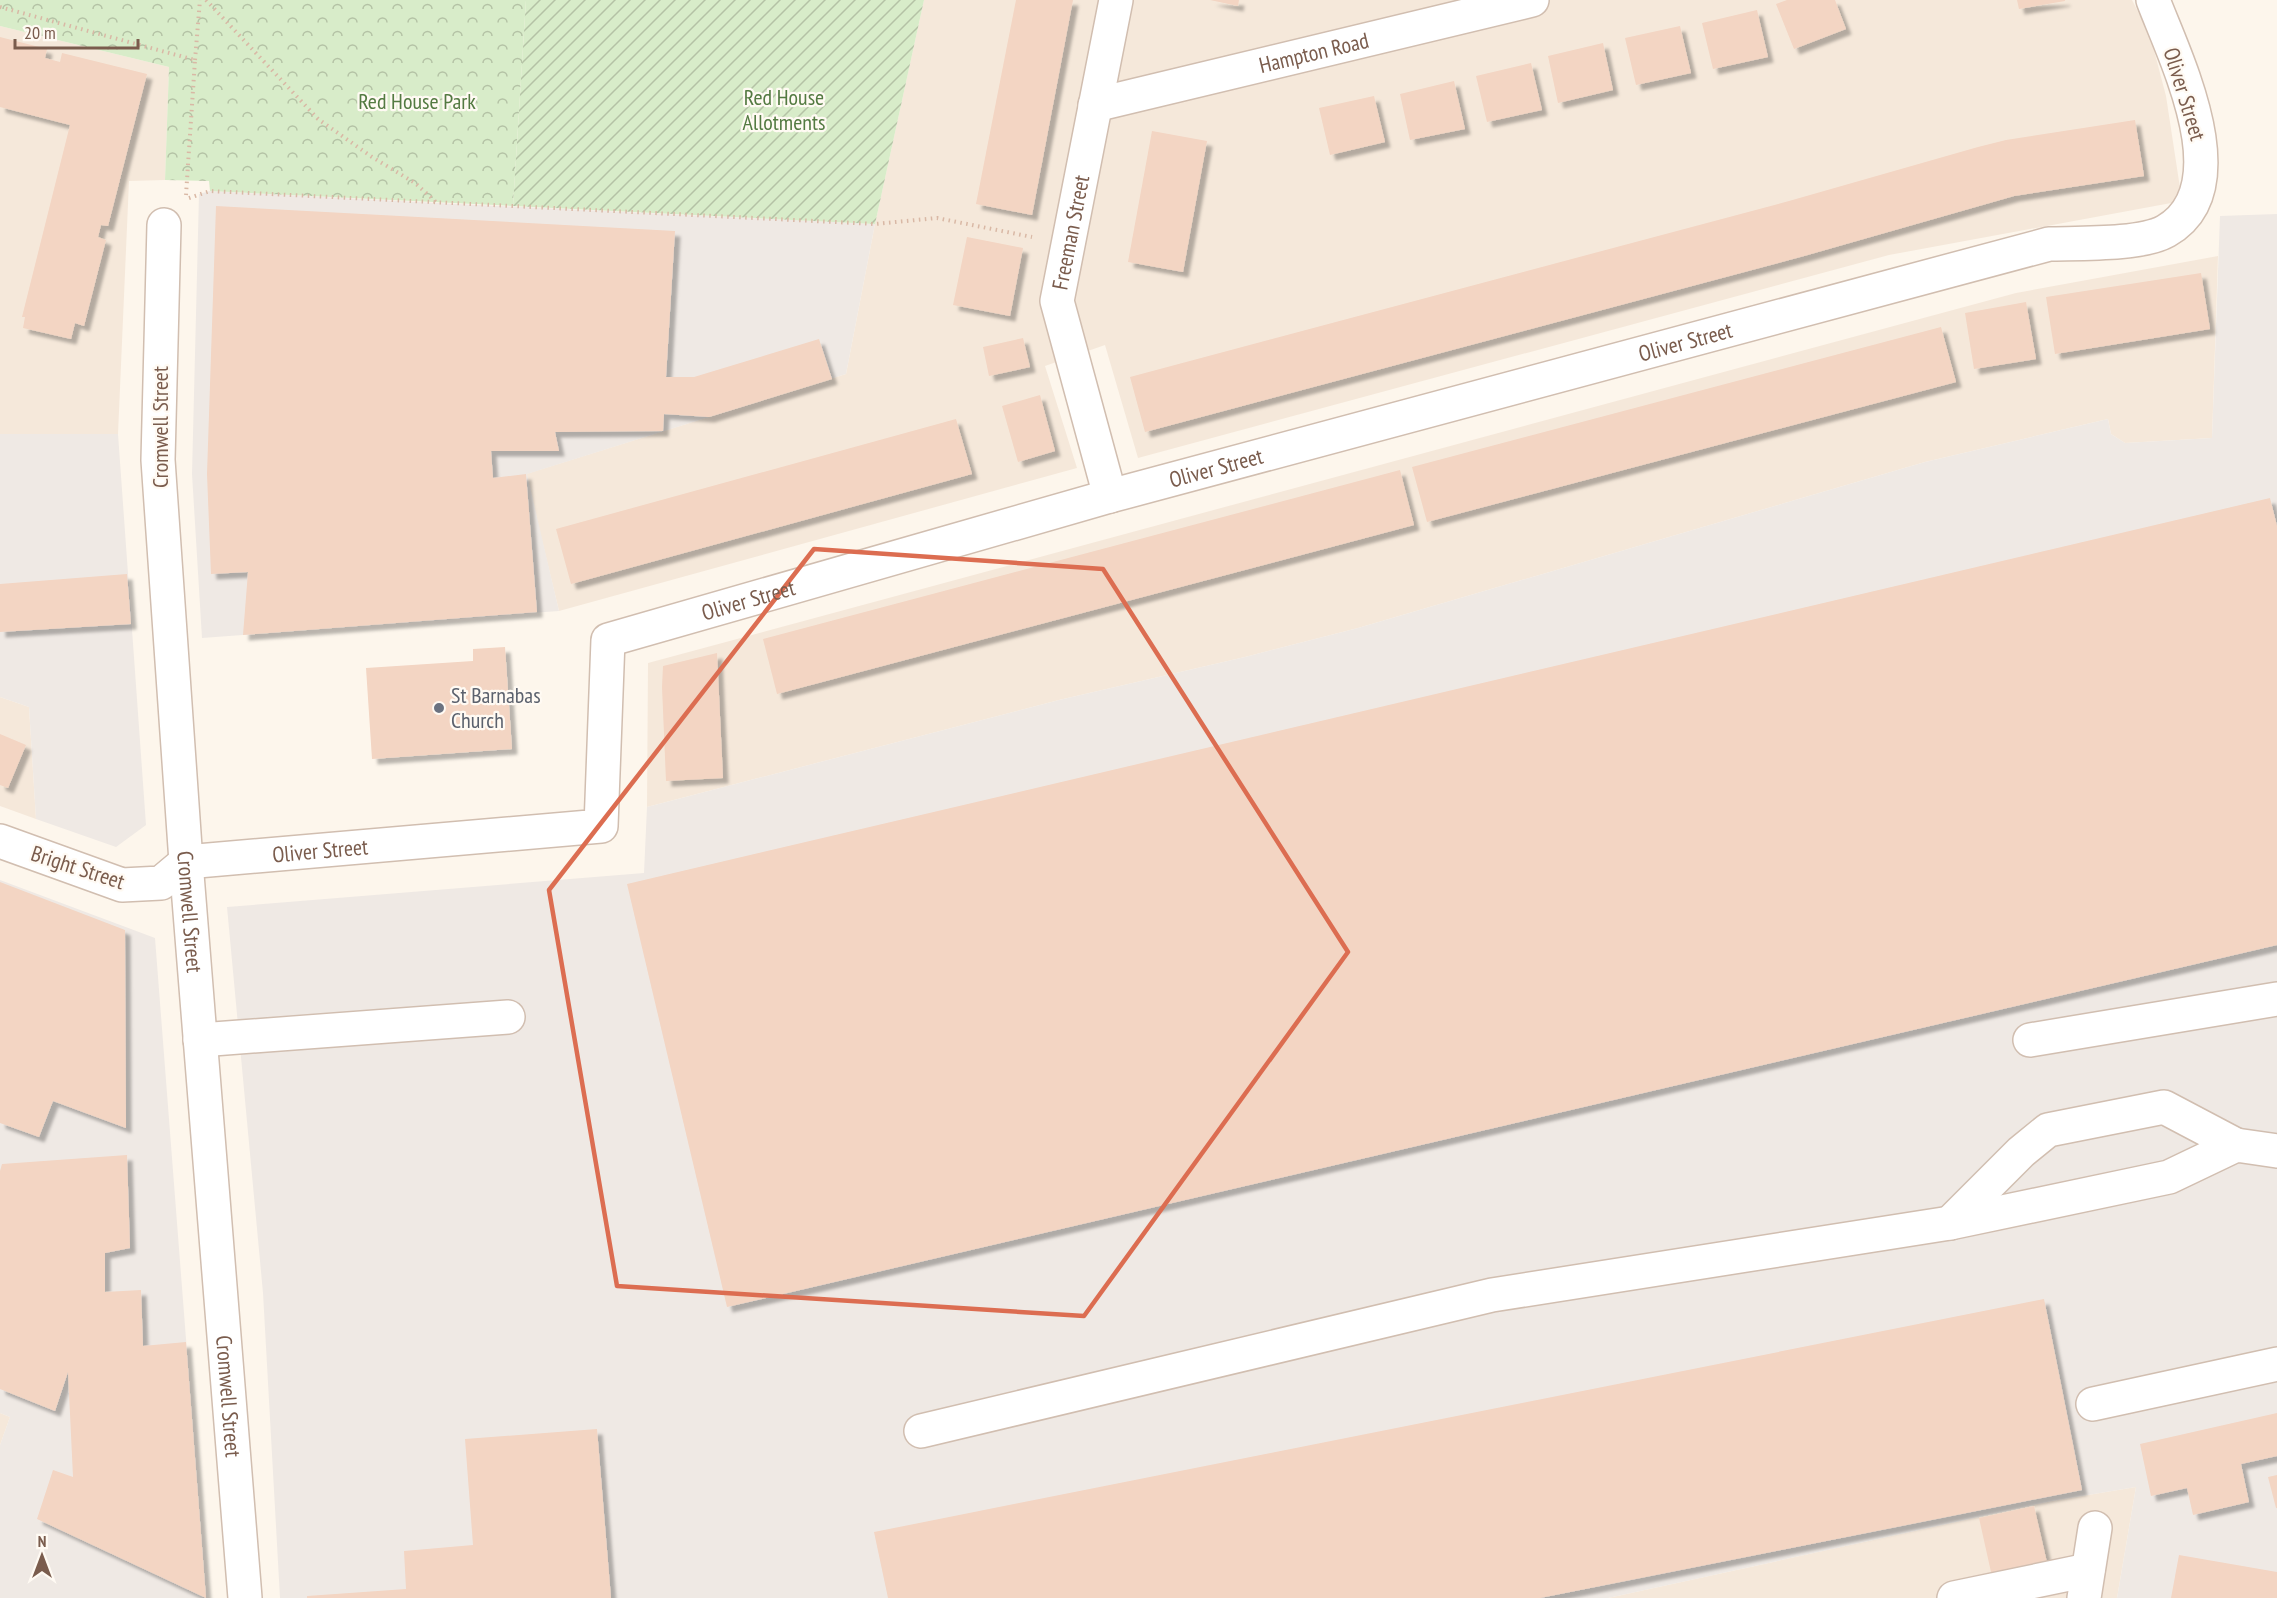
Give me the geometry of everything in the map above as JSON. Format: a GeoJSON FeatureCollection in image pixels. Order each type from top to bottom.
{"type":"FeatureCollection","features":[{"type":"Feature","properties":{"kind":"street","name":"Freeman Street"},"geometry":{"type":"LineString","coordinates":[[1110,496],[1057,301],[1116,0]]}},
{"type":"Feature","properties":{"kind":"street","name":"Hampton Road"},"geometry":{"type":"LineString","coordinates":[[1095,105],[1532,0]]}},
{"type":"Feature","properties":{"kind":"street","name":"Oliver Street"},"geometry":{"type":"LineString","coordinates":[[186,862],[601,826],[609,640],[1110,496],[2049,244],[2127,240],[2165,232],[2178,222],[2196,193],[2201,173],[2202,151],[2190,98],[2153,0]]}},
{"type":"Feature","properties":{"kind":"street","name":"Cromwell Street"},"geometry":{"type":"LineString","coordinates":[[164,225],[158,460],[186,862],[245,1598]]}},
{"type":"Feature","properties":{"kind":"street","name":"Bright Street"},"geometry":{"type":"LineString","coordinates":[[0,841],[122,885],[161,882],[186,862]]}},
{"type":"Feature","properties":{"kind":"street"},"geometry":{"type":"LineString","coordinates":[[2030,1040],[2277,999]]}},
{"type":"Feature","properties":{"kind":"street"},"geometry":{"type":"LineString","coordinates":[[200,1040],[508,1017]]}},
{"type":"Feature","properties":{"kind":"street"},"geometry":{"type":"LineString","coordinates":[[1950,1223],[2020,1152],[2048,1130],[2164,1107],[2236,1145],[2277,1151]]}},
{"type":"Feature","properties":{"kind":"street"},"geometry":{"type":"LineString","coordinates":[[921,1431],[1492,1295],[1950,1223],[2169,1177],[2236,1145]]}},
{"type":"Feature","properties":{"kind":"street"},"geometry":{"type":"LineString","coordinates":[[2093,1404],[2277,1364]]}},
{"type":"Feature","properties":{"kind":"street"},"geometry":{"type":"LineString","coordinates":[[1954,1598],[2086,1584],[2095,1528]]}},
{"type":"Feature","properties":{"kind":"path"},"geometry":{"type":"LineString","coordinates":[[200,0],[186,200],[210,191],[875,224],[937,218],[1068,244]]}},
{"type":"Feature","properties":{"kind":"path"},"geometry":{"type":"LineString","coordinates":[[206,0],[318,119],[372,157],[415,183],[438,203]]}},
{"type":"Feature","properties":{"kind":"path"},"geometry":{"type":"LineString","coordinates":[[0,7],[195,60]]}},
{"type":"Feature","properties":{"kind":"highlighted area"},"geometry":{"type":"Polygon","coordinates":[[[814,549],[1103,569],[1348,952],[1084,1316],[617,1286],[549,890],[814,549]]]}},
{"type":"Feature","properties":{"kind":"shaded area"},"geometry":{"type":"Polygon","coordinates":[[[924,0],[2132,0],[2150,35],[2166,96],[2182,201],[1889,255],[1138,458],[1105,345],[1045,366],[1077,468],[559,611],[526,474],[846,374],[875,224],[924,0]]]}},
{"type":"Feature","properties":{"kind":"shaded area"},"geometry":{"type":"Polygon","coordinates":[[[0,26],[169,67],[165,180],[129,181],[118,434],[0,434],[0,26]]]}},
{"type":"Feature","properties":{"kind":"shaded area"},"geometry":{"type":"Polygon","coordinates":[[[210,191],[875,224],[846,374],[527,474],[559,611],[202,638],[192,474],[199,194],[210,191]]]}},
{"type":"Feature","properties":{"kind":"shaded area"},"geometry":{"type":"Polygon","coordinates":[[[2277,214],[2277,1598],[2117,1598],[2136,1487],[2052,1501],[1608,1598],[280,1598],[263,1293],[227,907],[644,873],[647,807],[1059,700],[1358,628],[1925,462],[2108,419],[2111,434],[2125,443],[2212,438],[2220,216],[2277,214]]]}},
{"type":"Feature","properties":{"kind":"shaded area"},"geometry":{"type":"Polygon","coordinates":[[[2218,256],[2212,438],[2125,443],[2111,434],[2108,419],[1925,462],[1358,628],[1059,700],[647,807],[648,663],[2016,293],[2218,256]]]}},
{"type":"Feature","properties":{"kind":"shaded area"},"geometry":{"type":"Polygon","coordinates":[[[0,434],[118,434],[146,825],[116,847],[36,819],[29,707],[0,697],[0,434]]]}},
{"type":"Feature","properties":{"kind":"shaded area"},"geometry":{"type":"Polygon","coordinates":[[[0,697],[29,707],[36,819],[0,806],[0,697]]]}},
{"type":"Feature","properties":{"kind":"shaded area"},"geometry":{"type":"Polygon","coordinates":[[[0,880],[155,938],[206,1598],[0,1598],[0,1445],[10,1417],[0,1413],[0,880]]]}},
{"type":"Feature","properties":{"kind":"shaded area"},"geometry":{"type":"Polygon","coordinates":[[[0,1413],[10,1417],[0,1445],[0,1413]]]}},
{"type":"Feature","properties":{"kind":"shaded area"},"geometry":{"type":"Polygon","coordinates":[[[2136,1487],[2117,1598],[1608,1598],[2052,1501],[2136,1487]]]}},
{"type":"Feature","properties":{"kind":"green space","name":"Red House Park"},"geometry":{"type":"Polygon","coordinates":[[[0,0],[526,0],[513,206],[210,191],[209,181],[165,180],[169,67],[0,26],[0,0]]]}},
{"type":"Feature","properties":{"kind":"green space","name":"Red House Allotments"},"geometry":{"type":"Polygon","coordinates":[[[526,0],[924,0],[875,224],[513,206],[526,0]]]}},
{"type":"Feature","properties":{"kind":"building"},"geometry":{"type":"Polygon","coordinates":[[[1016,0],[1073,0],[1032,215],[976,204],[1016,0]]]}},
{"type":"Feature","properties":{"kind":"building"},"geometry":{"type":"Polygon","coordinates":[[[1210,0],[1239,0],[1238,6],[1210,0]]]}},
{"type":"Feature","properties":{"kind":"building"},"geometry":{"type":"Polygon","coordinates":[[[1787,0],[1835,0],[1846,29],[1794,49],[1776,4],[1787,0]]]}},
{"type":"Feature","properties":{"kind":"building"},"geometry":{"type":"Polygon","coordinates":[[[2017,0],[2065,0],[2065,1],[2019,9],[2017,0]]]}},
{"type":"Feature","properties":{"kind":"building"},"geometry":{"type":"Polygon","coordinates":[[[1757,10],[1768,57],[1713,69],[1702,23],[1757,10]]]}},
{"type":"Feature","properties":{"kind":"building"},"geometry":{"type":"Polygon","coordinates":[[[1680,26],[1691,73],[1636,85],[1625,38],[1680,26]]]}},
{"type":"Feature","properties":{"kind":"building"},"geometry":{"type":"Polygon","coordinates":[[[0,37],[47,49],[45,58],[60,62],[62,53],[147,74],[108,226],[101,225],[98,237],[106,240],[84,326],[75,323],[71,339],[23,328],[25,317],[22,317],[70,125],[0,107],[0,37]]]}},
{"type":"Feature","properties":{"kind":"building"},"geometry":{"type":"Polygon","coordinates":[[[1603,43],[1613,90],[1558,103],[1548,56],[1603,43]]]}},
{"type":"Feature","properties":{"kind":"building"},"geometry":{"type":"Polygon","coordinates":[[[1531,63],[1542,110],[1487,122],[1476,76],[1531,63]]]}},
{"type":"Feature","properties":{"kind":"building"},"geometry":{"type":"Polygon","coordinates":[[[1454,81],[1465,129],[1410,140],[1400,94],[1454,81]]]}},
{"type":"Feature","properties":{"kind":"building"},"geometry":{"type":"Polygon","coordinates":[[[1374,96],[1385,142],[1330,155],[1319,108],[1374,96]]]}},
{"type":"Feature","properties":{"kind":"building"},"geometry":{"type":"Polygon","coordinates":[[[2135,120],[2144,176],[2014,196],[1804,256],[1145,432],[1130,377],[1789,201],[1978,147],[2006,140],[2135,120]]]}},
{"type":"Feature","properties":{"kind":"building"},"geometry":{"type":"Polygon","coordinates":[[[1152,131],[1207,141],[1183,272],[1128,262],[1152,131]]]}},
{"type":"Feature","properties":{"kind":"building"},"geometry":{"type":"Polygon","coordinates":[[[216,206],[675,231],[666,377],[694,377],[819,339],[832,379],[709,417],[664,414],[663,431],[555,432],[559,451],[491,451],[493,478],[526,474],[537,612],[243,635],[248,572],[211,574],[207,474],[216,206]]]}},
{"type":"Feature","properties":{"kind":"building"},"geometry":{"type":"Polygon","coordinates":[[[967,237],[1023,248],[1010,316],[953,305],[967,237]]]}},
{"type":"Feature","properties":{"kind":"building"},"geometry":{"type":"Polygon","coordinates":[[[2201,273],[2210,329],[2055,354],[2046,297],[2201,273]]]}},
{"type":"Feature","properties":{"kind":"building"},"geometry":{"type":"Polygon","coordinates":[[[2026,302],[2036,359],[1974,369],[1965,313],[2026,302]]]}},
{"type":"Feature","properties":{"kind":"building"},"geometry":{"type":"Polygon","coordinates":[[[1941,327],[1956,382],[1427,522],[1412,467],[1941,327]]]}},
{"type":"Feature","properties":{"kind":"building"},"geometry":{"type":"Polygon","coordinates":[[[1023,338],[1030,367],[989,376],[983,347],[1023,338]]]}},
{"type":"Feature","properties":{"kind":"building"},"geometry":{"type":"Polygon","coordinates":[[[1040,395],[1055,451],[1018,462],[1002,406],[1040,395]]]}},
{"type":"Feature","properties":{"kind":"building"},"geometry":{"type":"Polygon","coordinates":[[[956,419],[972,474],[571,584],[556,529],[956,419]]]}},
{"type":"Feature","properties":{"kind":"building"},"geometry":{"type":"Polygon","coordinates":[[[1400,470],[1414,525],[777,694],[763,639],[1400,470]]]}},
{"type":"Feature","properties":{"kind":"building"},"geometry":{"type":"Polygon","coordinates":[[[2270,498],[2277,526],[2277,945],[727,1307],[627,884],[2270,498]]]}},
{"type":"Feature","properties":{"kind":"building"},"geometry":{"type":"Polygon","coordinates":[[[127,574],[131,624],[0,632],[0,584],[127,574]]]}},
{"type":"Feature","properties":{"kind":"building","name":"St Barnabas Church"},"geometry":{"type":"Polygon","coordinates":[[[505,647],[512,749],[372,759],[366,668],[473,661],[473,649],[505,647]]]}},
{"type":"Feature","properties":{"kind":"building"},"geometry":{"type":"Polygon","coordinates":[[[717,653],[723,778],[666,781],[663,666],[717,653]]]}},
{"type":"Feature","properties":{"kind":"building"},"geometry":{"type":"Polygon","coordinates":[[[0,734],[26,745],[8,788],[0,785],[0,734]]]}},
{"type":"Feature","properties":{"kind":"building"},"geometry":{"type":"Polygon","coordinates":[[[0,882],[125,930],[126,1128],[53,1101],[39,1137],[0,1123],[0,882]]]}},
{"type":"Feature","properties":{"kind":"building"},"geometry":{"type":"Polygon","coordinates":[[[127,1155],[130,1248],[105,1253],[105,1292],[141,1290],[143,1346],[186,1342],[206,1598],[37,1519],[53,1470],[73,1477],[68,1372],[55,1411],[0,1389],[0,1171],[2,1164],[127,1155]]]}},
{"type":"Feature","properties":{"kind":"building"},"geometry":{"type":"Polygon","coordinates":[[[2044,1299],[2082,1490],[1540,1598],[888,1598],[874,1532],[2044,1299]]]}},
{"type":"Feature","properties":{"kind":"building"},"geometry":{"type":"Polygon","coordinates":[[[2277,1413],[2277,1456],[2241,1464],[2249,1502],[2193,1515],[2187,1488],[2151,1496],[2140,1444],[2277,1413]]]}},
{"type":"Feature","properties":{"kind":"building"},"geometry":{"type":"Polygon","coordinates":[[[597,1429],[611,1598],[307,1598],[307,1596],[406,1589],[404,1551],[473,1545],[465,1439],[597,1429]]]}},
{"type":"Feature","properties":{"kind":"building"},"geometry":{"type":"Polygon","coordinates":[[[2277,1475],[2277,1508],[2276,1508],[2268,1477],[2277,1475]]]}},
{"type":"Feature","properties":{"kind":"building"},"geometry":{"type":"Polygon","coordinates":[[[2034,1506],[2048,1567],[1993,1581],[1979,1518],[2034,1506]]]}},
{"type":"Feature","properties":{"kind":"building"},"geometry":{"type":"Polygon","coordinates":[[[2179,1555],[2277,1572],[2277,1598],[2171,1598],[2179,1555]]]}},
{"type":"Feature","properties":{"kind":"place","name":"St Barnabas Church"},"geometry":{"type":"Point","coordinates":[439,708]}}]}
